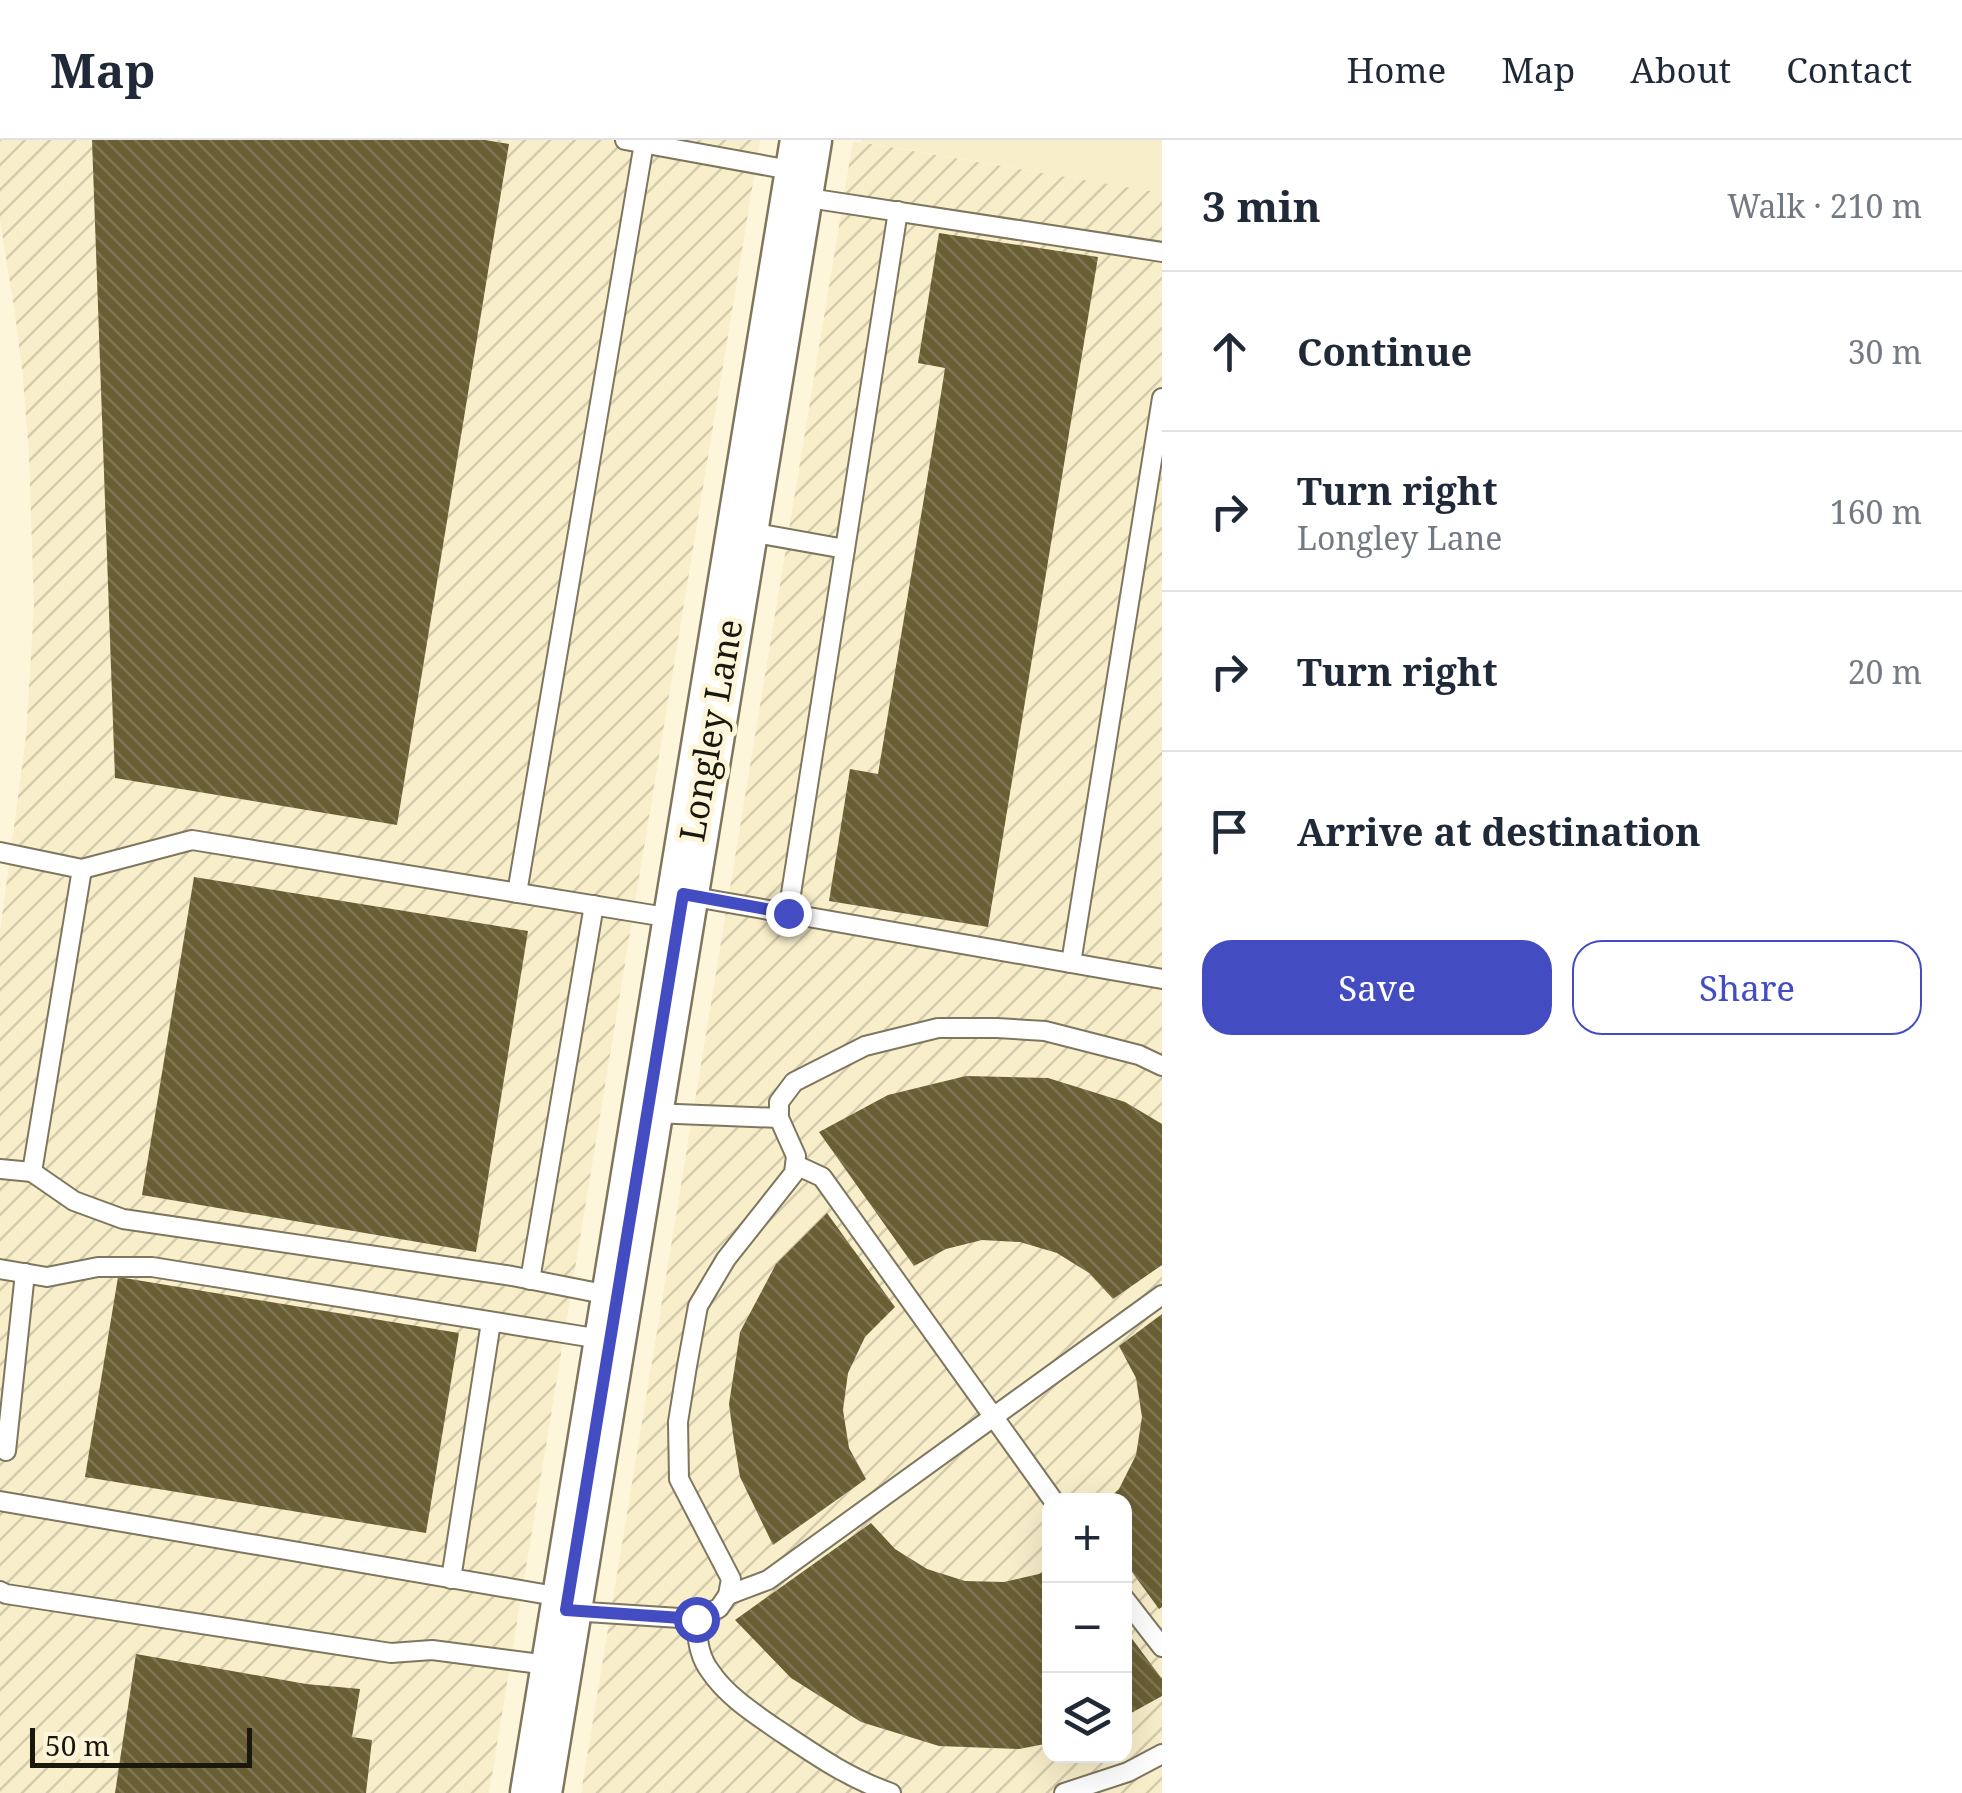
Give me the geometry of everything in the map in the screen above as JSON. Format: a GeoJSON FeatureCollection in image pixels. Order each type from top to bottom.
{"type":"FeatureCollection","features":[{"type":"Feature","properties":{"kind":"main road","name":"Longley Lane"},"geometry":{"type":"LineString","coordinates":[[536,1793],[801,169]]}},
{"type":"Feature","properties":{"kind":"lane"},"geometry":{"type":"LineString","coordinates":[[625,140],[801,169],[898,211],[1162,252]]}},
{"type":"Feature","properties":{"kind":"lane"},"geometry":{"type":"LineString","coordinates":[[517,893],[644,144]]}},
{"type":"Feature","properties":{"kind":"lane"},"geometry":{"type":"LineString","coordinates":[[788,913],[898,211]]}},
{"type":"Feature","properties":{"kind":"lane"},"geometry":{"type":"LineString","coordinates":[[1071,962],[1162,398]]}},
{"type":"Feature","properties":{"kind":"lane"},"geometry":{"type":"LineString","coordinates":[[744,531],[845,549]]}},
{"type":"Feature","properties":{"kind":"lane"},"geometry":{"type":"LineString","coordinates":[[0,852],[82,868],[192,840],[594,905],[788,913],[1162,978]]}},
{"type":"Feature","properties":{"kind":"lane"},"geometry":{"type":"LineString","coordinates":[[32,1172],[82,868]]}},
{"type":"Feature","properties":{"kind":"lane"},"geometry":{"type":"LineString","coordinates":[[530,1280],[594,905]]}},
{"type":"Feature","properties":{"kind":"lane"},"geometry":{"type":"LineString","coordinates":[[0,1502],[451,1579],[566,1604],[696,1619],[718,1608],[728,1595],[731,1578],[679,1479],[678,1422],[687,1366],[698,1306],[726,1259],[794,1173],[796,1156],[779,1118],[779,1102],[794,1082],[865,1046],[938,1028],[1045,1032],[1139,1055],[1162,1066]]}},
{"type":"Feature","properties":{"kind":"lane"},"geometry":{"type":"LineString","coordinates":[[647,1113],[779,1118]]}},
{"type":"Feature","properties":{"kind":"lane"},"geometry":{"type":"LineString","coordinates":[[796,1164],[822,1176],[1048,1493]]}},
{"type":"Feature","properties":{"kind":"lane"},"geometry":{"type":"LineString","coordinates":[[0,1169],[32,1172],[74,1201],[122,1219],[530,1280],[613,1319]]}},
{"type":"Feature","properties":{"kind":"lane"},"geometry":{"type":"LineString","coordinates":[[0,1269],[47,1278],[98,1267],[152,1267],[490,1322],[613,1319]]}},
{"type":"Feature","properties":{"kind":"lane"},"geometry":{"type":"LineString","coordinates":[[6,1451],[24,1273]]}},
{"type":"Feature","properties":{"kind":"lane"},"geometry":{"type":"LineString","coordinates":[[728,1595],[768,1580],[1162,1295]]}},
{"type":"Feature","properties":{"kind":"lane"},"geometry":{"type":"LineString","coordinates":[[451,1579],[490,1322]]}},
{"type":"Feature","properties":{"kind":"lane"},"geometry":{"type":"LineString","coordinates":[[0,1591],[392,1653],[432,1650],[556,1666]]}},
{"type":"Feature","properties":{"kind":"lane"},"geometry":{"type":"LineString","coordinates":[[1132,1608],[1162,1647]]}},
{"type":"Feature","properties":{"kind":"lane"},"geometry":{"type":"LineString","coordinates":[[696,1619],[699,1650],[708,1669],[739,1702],[830,1766],[891,1793]]}},
{"type":"Feature","properties":{"kind":"lane"},"geometry":{"type":"LineString","coordinates":[[1064,1793],[1128,1772],[1162,1754]]}},
{"type":"Feature","properties":{"kind":"shaded area"},"geometry":{"type":"Polygon","coordinates":[[[0,140],[760,140],[489,1793],[0,1793],[0,931],[26,737],[34,606],[29,454],[15,313],[0,221],[0,140]]]}},
{"type":"Feature","properties":{"kind":"shaded area"},"geometry":{"type":"Polygon","coordinates":[[[1162,140],[1162,193],[862,142],[1162,140]]]}},
{"type":"Feature","properties":{"kind":"shaded area"},"geometry":{"type":"Polygon","coordinates":[[[853,141],[1162,193],[1162,1793],[581,1793],[853,141]]]}},
{"type":"Feature","properties":{"kind":"building"},"geometry":{"type":"Polygon","coordinates":[[[92,140],[485,140],[509,144],[397,825],[115,778],[92,140]]]}},
{"type":"Feature","properties":{"kind":"building"},"geometry":{"type":"Polygon","coordinates":[[[939,233],[1098,257],[988,927],[829,901],[850,769],[878,774],[936,426],[945,368],[918,363],[939,233]]]}},
{"type":"Feature","properties":{"kind":"building"},"geometry":{"type":"Polygon","coordinates":[[[194,877],[528,931],[476,1252],[142,1195],[194,877]]]}},
{"type":"Feature","properties":{"kind":"building"},"geometry":{"type":"Polygon","coordinates":[[[966,1076],[1048,1078],[1125,1102],[1162,1124],[1162,1265],[1113,1299],[1089,1273],[1057,1253],[1020,1242],[982,1240],[946,1249],[914,1266],[819,1132],[888,1095],[966,1076]]]}},
{"type":"Feature","properties":{"kind":"building"},"geometry":{"type":"Polygon","coordinates":[[[827,1213],[895,1307],[865,1337],[848,1373],[843,1410],[849,1448],[866,1479],[773,1545],[740,1477],[734,1441],[729,1404],[740,1332],[776,1264],[827,1213]]]}},
{"type":"Feature","properties":{"kind":"building"},"geometry":{"type":"Polygon","coordinates":[[[118,1277],[459,1333],[426,1533],[85,1477],[118,1277]]]}},
{"type":"Feature","properties":{"kind":"building"},"geometry":{"type":"Polygon","coordinates":[[[1162,1314],[1159,1609],[1132,1572],[1132,1493],[1115,1493],[1136,1455],[1142,1417],[1136,1378],[1119,1346],[1162,1314]]]}},
{"type":"Feature","properties":{"kind":"building"},"geometry":{"type":"Polygon","coordinates":[[[871,1523],[895,1549],[927,1569],[965,1581],[1004,1582],[1042,1572],[1042,1745],[1019,1749],[939,1746],[861,1722],[791,1678],[735,1620],[871,1523]]]}},
{"type":"Feature","properties":{"kind":"building"},"geometry":{"type":"Polygon","coordinates":[[[1132,1639],[1162,1679],[1162,1696],[1132,1713],[1132,1639]]]}},
{"type":"Feature","properties":{"kind":"building"},"geometry":{"type":"Polygon","coordinates":[[[136,1654],[306,1684],[360,1689],[352,1737],[372,1740],[366,1793],[115,1793],[136,1654]]]}},
{"type":"Feature","properties":{"kind":"route"},"geometry":{"type":"LineString","coordinates":[[696,1619],[566,1610],[683,894],[788,913]]}}]}
